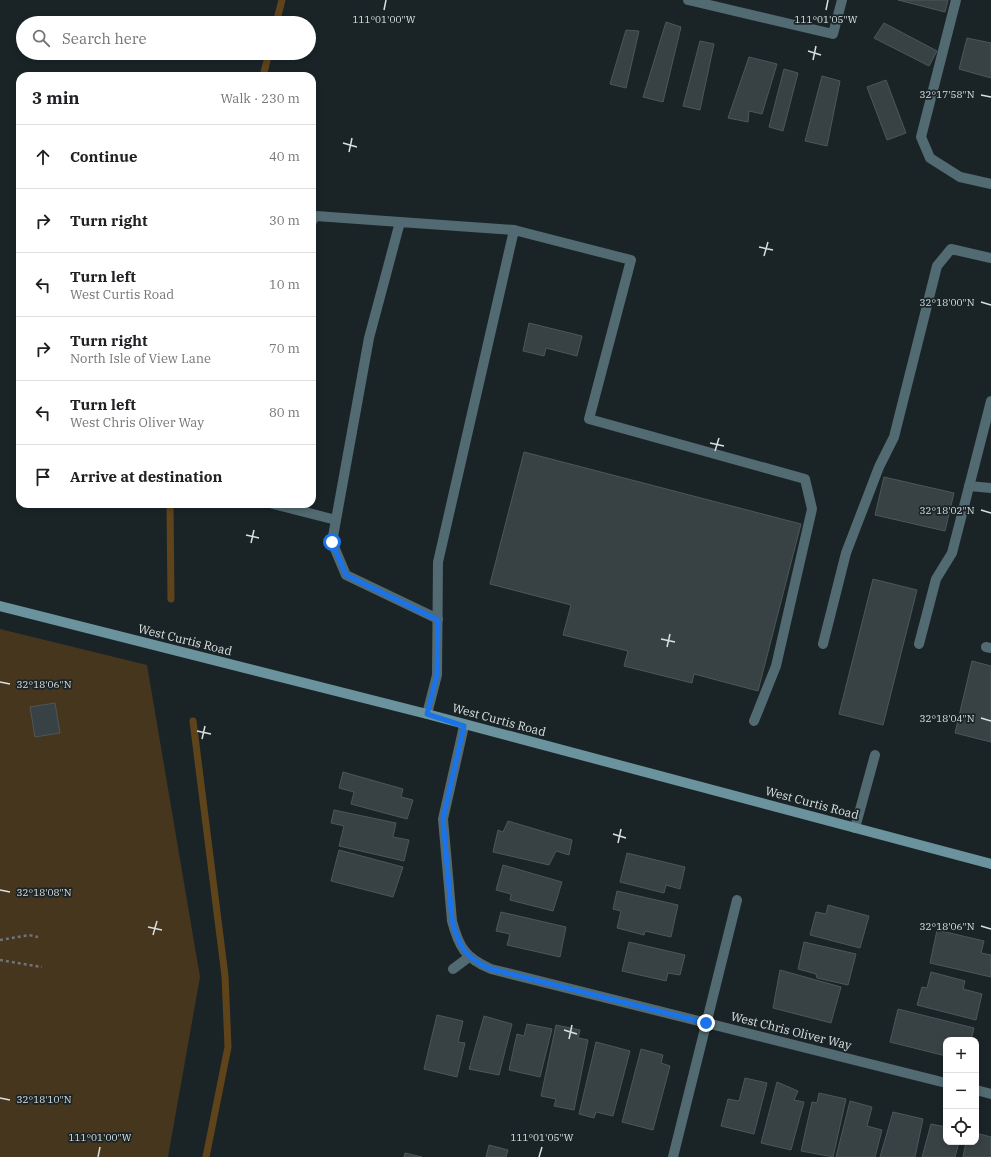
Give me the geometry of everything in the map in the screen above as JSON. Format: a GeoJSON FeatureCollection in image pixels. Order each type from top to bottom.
{"type":"FeatureCollection","features":[{"type":"Feature","properties":{"kind":"street"},"geometry":{"type":"LineString","coordinates":[[688,0],[833,34],[842,0]]}},
{"type":"Feature","properties":{"kind":"street"},"geometry":{"type":"LineString","coordinates":[[956,0],[922,137],[930,158],[960,177],[991,184]]}},
{"type":"Feature","properties":{"kind":"street"},"geometry":{"type":"LineString","coordinates":[[316,216],[514,230],[631,260],[589,419],[805,479],[812,509],[776,666],[754,721]]}},
{"type":"Feature","properties":{"kind":"street"},"geometry":{"type":"LineString","coordinates":[[400,222],[369,338],[332,542],[346,575],[438,620]]}},
{"type":"Feature","properties":{"kind":"street"},"geometry":{"type":"LineString","coordinates":[[427,714],[437,675],[438,562],[514,230]]}},
{"type":"Feature","properties":{"kind":"street"},"geometry":{"type":"LineString","coordinates":[[823,644],[846,553],[879,467],[894,437],[937,266],[951,249],[991,258]]}},
{"type":"Feature","properties":{"kind":"street"},"geometry":{"type":"LineString","coordinates":[[919,644],[936,579],[952,553],[991,401]]}},
{"type":"Feature","properties":{"kind":"street"},"geometry":{"type":"LineString","coordinates":[[969,486],[991,488]]}},
{"type":"Feature","properties":{"kind":"street"},"geometry":{"type":"LineString","coordinates":[[289,508],[336,520]]}},
{"type":"Feature","properties":{"kind":"street","name":"West Curtis Road"},"geometry":{"type":"LineString","coordinates":[[0,606],[427,714],[464,726],[991,864]]}},
{"type":"Feature","properties":{"kind":"street"},"geometry":{"type":"LineString","coordinates":[[453,970],[469,957],[455,934],[452,920],[443,819],[464,726]]}},
{"type":"Feature","properties":{"kind":"street"},"geometry":{"type":"LineString","coordinates":[[855,828],[874,755]]}},
{"type":"Feature","properties":{"kind":"street"},"geometry":{"type":"LineString","coordinates":[[673,1157],[737,900]]}},
{"type":"Feature","properties":{"kind":"street","name":"West Chris Oliver Way"},"geometry":{"type":"LineString","coordinates":[[469,957],[475,962],[491,969],[943,1082]]}},
{"type":"Feature","properties":{"kind":"street"},"geometry":{"type":"LineString","coordinates":[[979,1091],[991,1094]]}},
{"type":"Feature","properties":{"kind":"path"},"geometry":{"type":"LineString","coordinates":[[0,940],[28,935],[38,937]]}},
{"type":"Feature","properties":{"kind":"path"},"geometry":{"type":"LineString","coordinates":[[0,960],[42,967]]}},
{"type":"Feature","properties":{"kind":"shaded area"},"geometry":{"type":"Polygon","coordinates":[[[0,629],[147,665],[200,977],[168,1157],[0,1157],[0,629]]]}},
{"type":"Feature","properties":{"kind":"building"},"geometry":{"type":"Polygon","coordinates":[[[898,0],[948,0],[945,12],[898,0]]]}},
{"type":"Feature","properties":{"kind":"building"},"geometry":{"type":"Polygon","coordinates":[[[666,22],[681,27],[663,102],[643,97],[666,22]]]}},
{"type":"Feature","properties":{"kind":"building"},"geometry":{"type":"Polygon","coordinates":[[[884,23],[937,51],[929,66],[874,38],[884,23]]]}},
{"type":"Feature","properties":{"kind":"building"},"geometry":{"type":"Polygon","coordinates":[[[626,30],[639,31],[626,88],[610,84],[626,30]]]}},
{"type":"Feature","properties":{"kind":"building"},"geometry":{"type":"Polygon","coordinates":[[[967,38],[991,43],[991,78],[959,69],[967,38]]]}},
{"type":"Feature","properties":{"kind":"building"},"geometry":{"type":"Polygon","coordinates":[[[700,41],[714,44],[700,110],[683,106],[700,41]]]}},
{"type":"Feature","properties":{"kind":"building"},"geometry":{"type":"Polygon","coordinates":[[[749,57],[777,64],[762,114],[749,111],[748,122],[728,118],[749,57]]]}},
{"type":"Feature","properties":{"kind":"building"},"geometry":{"type":"Polygon","coordinates":[[[784,69],[798,73],[783,131],[769,127],[784,69]]]}},
{"type":"Feature","properties":{"kind":"building"},"geometry":{"type":"Polygon","coordinates":[[[822,76],[840,81],[827,146],[805,141],[822,76]]]}},
{"type":"Feature","properties":{"kind":"building"},"geometry":{"type":"Polygon","coordinates":[[[886,80],[906,133],[887,140],[867,87],[886,80]]]}},
{"type":"Feature","properties":{"kind":"building"},"geometry":{"type":"Polygon","coordinates":[[[529,323],[582,336],[577,356],[546,348],[544,356],[523,351],[529,323]]]}},
{"type":"Feature","properties":{"kind":"building"},"geometry":{"type":"Polygon","coordinates":[[[524,452],[801,524],[758,691],[694,674],[692,683],[624,666],[628,651],[563,635],[571,605],[490,584],[524,452]]]}},
{"type":"Feature","properties":{"kind":"building"},"geometry":{"type":"Polygon","coordinates":[[[884,477],[954,493],[945,531],[875,515],[884,477]]]}},
{"type":"Feature","properties":{"kind":"building"},"geometry":{"type":"Polygon","coordinates":[[[873,579],[917,590],[883,725],[839,714],[873,579]]]}},
{"type":"Feature","properties":{"kind":"building"},"geometry":{"type":"Polygon","coordinates":[[[972,661],[991,666],[991,742],[955,733],[972,661]]]}},
{"type":"Feature","properties":{"kind":"building"},"geometry":{"type":"Polygon","coordinates":[[[55,703],[60,733],[35,737],[30,707],[55,703]]]}},
{"type":"Feature","properties":{"kind":"building"},"geometry":{"type":"Polygon","coordinates":[[[343,772],[403,789],[401,797],[413,800],[407,819],[351,804],[354,792],[339,788],[343,772]]]}},
{"type":"Feature","properties":{"kind":"building"},"geometry":{"type":"Polygon","coordinates":[[[334,810],[396,823],[393,837],[409,840],[404,861],[339,846],[344,826],[331,823],[334,810]]]}},
{"type":"Feature","properties":{"kind":"building"},"geometry":{"type":"Polygon","coordinates":[[[508,821],[572,840],[569,855],[556,851],[549,865],[493,852],[498,830],[503,832],[508,821]]]}},
{"type":"Feature","properties":{"kind":"building"},"geometry":{"type":"Polygon","coordinates":[[[339,850],[403,867],[393,897],[331,881],[339,850]]]}},
{"type":"Feature","properties":{"kind":"building"},"geometry":{"type":"Polygon","coordinates":[[[627,853],[685,867],[680,889],[666,885],[664,893],[620,882],[627,853]]]}},
{"type":"Feature","properties":{"kind":"building"},"geometry":{"type":"Polygon","coordinates":[[[503,865],[562,882],[553,911],[510,900],[511,894],[496,890],[503,865]]]}},
{"type":"Feature","properties":{"kind":"building"},"geometry":{"type":"Polygon","coordinates":[[[617,891],[678,905],[671,937],[645,931],[644,935],[617,928],[621,911],[613,909],[617,891]]]}},
{"type":"Feature","properties":{"kind":"building"},"geometry":{"type":"Polygon","coordinates":[[[828,905],[869,916],[860,948],[810,935],[816,912],[826,914],[828,905]]]}},
{"type":"Feature","properties":{"kind":"building"},"geometry":{"type":"Polygon","coordinates":[[[501,912],[566,927],[560,957],[507,945],[510,934],[496,931],[501,912]]]}},
{"type":"Feature","properties":{"kind":"building"},"geometry":{"type":"Polygon","coordinates":[[[937,930],[984,941],[981,953],[991,955],[991,977],[930,963],[937,930]]]}},
{"type":"Feature","properties":{"kind":"building"},"geometry":{"type":"Polygon","coordinates":[[[629,942],[685,955],[680,975],[668,973],[666,981],[622,971],[629,942]]]}},
{"type":"Feature","properties":{"kind":"building"},"geometry":{"type":"Polygon","coordinates":[[[804,942],[856,954],[848,985],[817,978],[816,974],[798,969],[804,942]]]}},
{"type":"Feature","properties":{"kind":"building"},"geometry":{"type":"Polygon","coordinates":[[[780,970],[841,987],[831,1023],[773,1008],[780,970]]]}},
{"type":"Feature","properties":{"kind":"building"},"geometry":{"type":"Polygon","coordinates":[[[931,972],[965,981],[963,989],[982,994],[976,1020],[917,1005],[922,987],[927,988],[931,972]]]}},
{"type":"Feature","properties":{"kind":"building"},"geometry":{"type":"Polygon","coordinates":[[[898,1009],[974,1028],[972,1037],[943,1037],[943,1055],[890,1042],[898,1009]]]}},
{"type":"Feature","properties":{"kind":"building"},"geometry":{"type":"Polygon","coordinates":[[[437,1015],[463,1021],[458,1042],[465,1043],[457,1077],[424,1069],[437,1015]]]}},
{"type":"Feature","properties":{"kind":"building"},"geometry":{"type":"Polygon","coordinates":[[[484,1016],[512,1024],[499,1075],[469,1069],[484,1016]]]}},
{"type":"Feature","properties":{"kind":"building"},"geometry":{"type":"Polygon","coordinates":[[[527,1024],[552,1029],[540,1077],[509,1070],[517,1034],[524,1036],[527,1024]]]}},
{"type":"Feature","properties":{"kind":"building"},"geometry":{"type":"Polygon","coordinates":[[[556,1025],[580,1030],[578,1038],[588,1040],[574,1110],[554,1106],[556,1099],[541,1096],[556,1025]]]}},
{"type":"Feature","properties":{"kind":"building"},"geometry":{"type":"Polygon","coordinates":[[[596,1042],[630,1051],[613,1116],[596,1112],[594,1118],[579,1114],[596,1042]]]}},
{"type":"Feature","properties":{"kind":"building"},"geometry":{"type":"Polygon","coordinates":[[[641,1049],[663,1055],[661,1063],[670,1066],[653,1130],[622,1122],[641,1049]]]}},
{"type":"Feature","properties":{"kind":"building"},"geometry":{"type":"Polygon","coordinates":[[[745,1078],[767,1083],[754,1134],[721,1126],[728,1099],[739,1101],[745,1078]]]}},
{"type":"Feature","properties":{"kind":"building"},"geometry":{"type":"Polygon","coordinates":[[[777,1082],[798,1091],[794,1100],[804,1102],[791,1150],[761,1143],[777,1082]]]}},
{"type":"Feature","properties":{"kind":"building"},"geometry":{"type":"Polygon","coordinates":[[[819,1093],[846,1099],[833,1157],[801,1151],[812,1102],[817,1103],[819,1093]]]}},
{"type":"Feature","properties":{"kind":"building"},"geometry":{"type":"Polygon","coordinates":[[[850,1101],[872,1107],[867,1126],[882,1130],[875,1157],[836,1157],[850,1101]]]}},
{"type":"Feature","properties":{"kind":"building"},"geometry":{"type":"Polygon","coordinates":[[[893,1112],[923,1119],[915,1157],[880,1157],[893,1112]]]}},
{"type":"Feature","properties":{"kind":"building"},"geometry":{"type":"Polygon","coordinates":[[[931,1124],[943,1126],[943,1145],[958,1145],[955,1157],[922,1157],[931,1124]]]}},
{"type":"Feature","properties":{"kind":"building"},"geometry":{"type":"Polygon","coordinates":[[[979,1134],[991,1137],[991,1157],[963,1157],[965,1145],[979,1145],[979,1134]]]}},
{"type":"Feature","properties":{"kind":"building"},"geometry":{"type":"Polygon","coordinates":[[[489,1145],[508,1150],[506,1157],[486,1157],[489,1145]]]}},
{"type":"Feature","properties":{"kind":"building"},"geometry":{"type":"Polygon","coordinates":[[[405,1153],[422,1157],[404,1157],[405,1153]]]}},
{"type":"Feature","properties":{"kind":"waterway"},"geometry":{"type":"LineString","coordinates":[[278,16],[282,0]]}},
{"type":"Feature","properties":{"kind":"waterway"},"geometry":{"type":"LineString","coordinates":[[264,72],[267,60]]}},
{"type":"Feature","properties":{"kind":"waterway"},"geometry":{"type":"LineString","coordinates":[[170,508],[171,599]]}},
{"type":"Feature","properties":{"kind":"waterway"},"geometry":{"type":"LineString","coordinates":[[193,721],[225,976],[228,1047],[206,1157]]}},
{"type":"Feature","properties":{"kind":"route"},"geometry":{"type":"LineString","coordinates":[[332,542],[346,575],[438,620],[437,675],[427,714],[464,726],[443,819],[452,920],[455,934],[469,957],[475,962],[491,969],[706,1023]]}}]}
